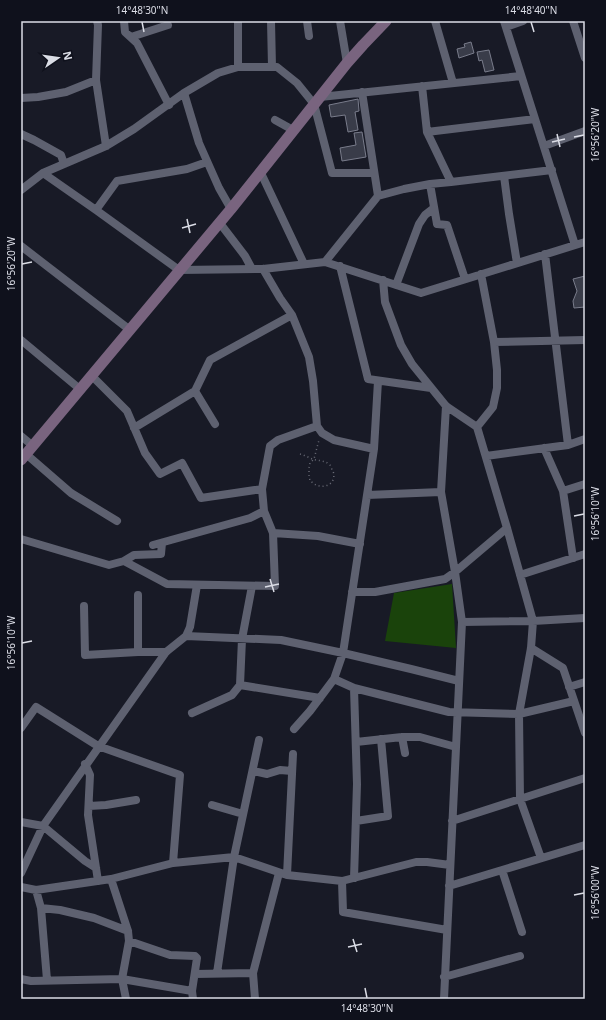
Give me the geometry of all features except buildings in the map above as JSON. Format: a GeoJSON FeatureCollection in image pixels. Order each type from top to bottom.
{"type":"FeatureCollection","features":[{"type":"Feature","properties":{"kind":"main road"},"geometry":{"type":"LineString","coordinates":[[27,453],[231,209],[346,64],[386,21]]}},
{"type":"Feature","properties":{"kind":"street"},"geometry":{"type":"LineString","coordinates":[[97,21],[96,80],[106,146]]}},
{"type":"Feature","properties":{"kind":"street"},"geometry":{"type":"LineString","coordinates":[[124,21],[126,32],[137,43],[168,105]]}},
{"type":"Feature","properties":{"kind":"street"},"geometry":{"type":"LineString","coordinates":[[238,21],[238,67]]}},
{"type":"Feature","properties":{"kind":"street"},"geometry":{"type":"LineString","coordinates":[[271,21],[272,67]]}},
{"type":"Feature","properties":{"kind":"street"},"geometry":{"type":"LineString","coordinates":[[307,21],[309,36]]}},
{"type":"Feature","properties":{"kind":"street"},"geometry":{"type":"LineString","coordinates":[[340,21],[346,64]]}},
{"type":"Feature","properties":{"kind":"street"},"geometry":{"type":"LineString","coordinates":[[435,21],[453,83]]}},
{"type":"Feature","properties":{"kind":"street"},"geometry":{"type":"LineString","coordinates":[[522,21],[505,24],[575,245]]}},
{"type":"Feature","properties":{"kind":"street"},"geometry":{"type":"LineString","coordinates":[[573,21],[585,58]]}},
{"type":"Feature","properties":{"kind":"street"},"geometry":{"type":"LineString","coordinates":[[131,37],[168,25]]}},
{"type":"Feature","properties":{"kind":"street"},"geometry":{"type":"LineString","coordinates":[[21,190],[43,173],[106,146],[218,73],[238,67],[277,67],[317,101],[332,173],[374,173]]}},
{"type":"Feature","properties":{"kind":"street"},"geometry":{"type":"LineString","coordinates":[[317,101],[362,92],[521,76]]}},
{"type":"Feature","properties":{"kind":"street"},"geometry":{"type":"LineString","coordinates":[[21,98],[38,97],[66,92],[96,80]]}},
{"type":"Feature","properties":{"kind":"street"},"geometry":{"type":"LineString","coordinates":[[422,86],[427,132],[451,182]]}},
{"type":"Feature","properties":{"kind":"street"},"geometry":{"type":"LineString","coordinates":[[362,92],[378,196]]}},
{"type":"Feature","properties":{"kind":"street"},"geometry":{"type":"LineString","coordinates":[[184,94],[207,162],[231,209]]}},
{"type":"Feature","properties":{"kind":"street"},"geometry":{"type":"LineString","coordinates":[[427,132],[535,119]]}},
{"type":"Feature","properties":{"kind":"street"},"geometry":{"type":"LineString","coordinates":[[274,120],[293,130]]}},
{"type":"Feature","properties":{"kind":"street"},"geometry":{"type":"LineString","coordinates":[[544,146],[585,132]]}},
{"type":"Feature","properties":{"kind":"street"},"geometry":{"type":"LineString","coordinates":[[21,134],[61,155],[64,164]]}},
{"type":"Feature","properties":{"kind":"street"},"geometry":{"type":"LineString","coordinates":[[96,210],[117,181],[187,169],[207,162]]}},
{"type":"Feature","properties":{"kind":"street"},"geometry":{"type":"LineString","coordinates":[[325,262],[378,196],[430,184],[552,170]]}},
{"type":"Feature","properties":{"kind":"street"},"geometry":{"type":"LineString","coordinates":[[260,171],[304,264]]}},
{"type":"Feature","properties":{"kind":"street"},"geometry":{"type":"LineString","coordinates":[[43,173],[179,270],[252,270],[325,262],[421,292],[585,242]]}},
{"type":"Feature","properties":{"kind":"street"},"geometry":{"type":"LineString","coordinates":[[504,176],[517,263]]}},
{"type":"Feature","properties":{"kind":"street"},"geometry":{"type":"LineString","coordinates":[[430,184],[436,224],[447,225],[465,279]]}},
{"type":"Feature","properties":{"kind":"street"},"geometry":{"type":"LineString","coordinates":[[396,285],[419,224],[424,215],[434,208]]}},
{"type":"Feature","properties":{"kind":"street"},"geometry":{"type":"LineString","coordinates":[[219,222],[245,256],[252,270]]}},
{"type":"Feature","properties":{"kind":"street"},"geometry":{"type":"LineString","coordinates":[[21,246],[130,330]]}},
{"type":"Feature","properties":{"kind":"street"},"geometry":{"type":"LineString","coordinates":[[546,254],[568,444]]}},
{"type":"Feature","properties":{"kind":"street"},"geometry":{"type":"LineString","coordinates":[[340,266],[368,379],[431,388]]}},
{"type":"Feature","properties":{"kind":"street"},"geometry":{"type":"LineString","coordinates":[[263,269],[292,315],[309,357],[319,430]]}},
{"type":"Feature","properties":{"kind":"street"},"geometry":{"type":"LineString","coordinates":[[477,427],[494,407],[497,388],[494,342],[481,274]]}},
{"type":"Feature","properties":{"kind":"street"},"geometry":{"type":"LineString","coordinates":[[383,280],[385,302],[401,345],[412,364],[446,406],[477,427],[507,528],[532,621],[531,648],[519,714],[520,799],[541,858]]}},
{"type":"Feature","properties":{"kind":"street"},"geometry":{"type":"LineString","coordinates":[[134,428],[196,391],[210,360],[292,315]]}},
{"type":"Feature","properties":{"kind":"street"},"geometry":{"type":"LineString","coordinates":[[21,340],[80,390]]}},
{"type":"Feature","properties":{"kind":"street"},"geometry":{"type":"LineString","coordinates":[[494,342],[585,340]]}},
{"type":"Feature","properties":{"kind":"street"},"geometry":{"type":"LineString","coordinates":[[92,376],[126,411],[145,453],[160,474],[182,463],[201,498],[262,489]]}},
{"type":"Feature","properties":{"kind":"street"},"geometry":{"type":"LineString","coordinates":[[294,729],[334,679],[343,653],[374,449],[378,381]]}},
{"type":"Feature","properties":{"kind":"street"},"geometry":{"type":"LineString","coordinates":[[196,391],[215,424]]}},
{"type":"Feature","properties":{"kind":"street"},"geometry":{"type":"LineString","coordinates":[[444,999],[462,622],[442,492],[446,406]]}},
{"type":"Feature","properties":{"kind":"street"},"geometry":{"type":"LineString","coordinates":[[124,561],[167,584],[275,586],[273,533],[264,511],[262,489],[270,446],[278,440],[319,430],[334,440],[374,449]]}},
{"type":"Feature","properties":{"kind":"street"},"geometry":{"type":"LineString","coordinates":[[21,436],[27,453],[71,493],[117,521]]}},
{"type":"Feature","properties":{"kind":"street"},"geometry":{"type":"LineString","coordinates":[[486,456],[568,444],[585,439]]}},
{"type":"Feature","properties":{"kind":"street"},"geometry":{"type":"LineString","coordinates":[[544,448],[562,492],[573,558]]}},
{"type":"Feature","properties":{"kind":"street"},"geometry":{"type":"LineString","coordinates":[[562,492],[585,484]]}},
{"type":"Feature","properties":{"kind":"street"},"geometry":{"type":"LineString","coordinates":[[367,495],[442,492]]}},
{"type":"Feature","properties":{"kind":"street"},"geometry":{"type":"LineString","coordinates":[[153,545],[250,518],[264,511]]}},
{"type":"Feature","properties":{"kind":"street"},"geometry":{"type":"LineString","coordinates":[[352,592],[375,592],[445,579],[507,528]]}},
{"type":"Feature","properties":{"kind":"street"},"geometry":{"type":"LineString","coordinates":[[273,533],[318,536],[360,544]]}},
{"type":"Feature","properties":{"kind":"street"},"geometry":{"type":"LineString","coordinates":[[21,540],[109,565],[124,561],[134,555],[161,554],[162,543]]}},
{"type":"Feature","properties":{"kind":"street"},"geometry":{"type":"LineString","coordinates":[[520,576],[585,554]]}},
{"type":"Feature","properties":{"kind":"street"},"geometry":{"type":"LineString","coordinates":[[21,873],[42,826],[166,652],[186,636],[190,627],[197,585]]}},
{"type":"Feature","properties":{"kind":"street"},"geometry":{"type":"LineString","coordinates":[[192,713],[232,695],[240,685],[242,639],[252,586]]}},
{"type":"Feature","properties":{"kind":"street"},"geometry":{"type":"LineString","coordinates":[[138,595],[138,652]]}},
{"type":"Feature","properties":{"kind":"street"},"geometry":{"type":"LineString","coordinates":[[84,606],[85,655],[166,652]]}},
{"type":"Feature","properties":{"kind":"street"},"geometry":{"type":"LineString","coordinates":[[462,622],[532,621],[585,618]]}},
{"type":"Feature","properties":{"kind":"street"},"geometry":{"type":"LineString","coordinates":[[186,636],[281,640],[343,653],[459,681]]}},
{"type":"Feature","properties":{"kind":"street"},"geometry":{"type":"LineString","coordinates":[[531,648],[563,668],[585,733]]}},
{"type":"Feature","properties":{"kind":"street"},"geometry":{"type":"LineString","coordinates":[[334,679],[354,688],[457,713],[519,714],[574,701]]}},
{"type":"Feature","properties":{"kind":"street"},"geometry":{"type":"LineString","coordinates":[[569,687],[585,682]]}},
{"type":"Feature","properties":{"kind":"street"},"geometry":{"type":"LineString","coordinates":[[240,685],[320,698]]}},
{"type":"Feature","properties":{"kind":"street"},"geometry":{"type":"LineString","coordinates":[[354,688],[357,784],[354,878]]}},
{"type":"Feature","properties":{"kind":"street"},"geometry":{"type":"LineString","coordinates":[[23,722],[36,706],[98,746],[180,775],[173,864]]}},
{"type":"Feature","properties":{"kind":"street"},"geometry":{"type":"LineString","coordinates":[[356,742],[402,737],[420,737],[456,746]]}},
{"type":"Feature","properties":{"kind":"street"},"geometry":{"type":"LineString","coordinates":[[402,737],[404,753]]}},
{"type":"Feature","properties":{"kind":"street"},"geometry":{"type":"LineString","coordinates":[[356,821],[388,816],[381,739]]}},
{"type":"Feature","properties":{"kind":"street"},"geometry":{"type":"LineString","coordinates":[[217,973],[234,857],[259,740]]}},
{"type":"Feature","properties":{"kind":"street"},"geometry":{"type":"LineString","coordinates":[[255,999],[253,973],[283,874],[293,754]]}},
{"type":"Feature","properties":{"kind":"street"},"geometry":{"type":"LineString","coordinates":[[86,764],[90,775],[88,815],[98,881]]}},
{"type":"Feature","properties":{"kind":"street"},"geometry":{"type":"LineString","coordinates":[[253,771],[267,774],[280,770],[292,771]]}},
{"type":"Feature","properties":{"kind":"street"},"geometry":{"type":"LineString","coordinates":[[452,821],[585,778]]}},
{"type":"Feature","properties":{"kind":"street"},"geometry":{"type":"LineString","coordinates":[[89,806],[136,800]]}},
{"type":"Feature","properties":{"kind":"street"},"geometry":{"type":"LineString","coordinates":[[212,805],[244,814]]}},
{"type":"Feature","properties":{"kind":"street"},"geometry":{"type":"LineString","coordinates":[[21,822],[42,826],[85,861],[96,868]]}},
{"type":"Feature","properties":{"kind":"street"},"geometry":{"type":"LineString","coordinates":[[449,886],[541,858],[584,848]]}},
{"type":"Feature","properties":{"kind":"street"},"geometry":{"type":"LineString","coordinates":[[21,887],[36,890],[111,879],[173,864],[234,857],[283,874],[342,881],[416,862],[450,865]]}},
{"type":"Feature","properties":{"kind":"street"},"geometry":{"type":"LineString","coordinates":[[502,870],[522,932]]}},
{"type":"Feature","properties":{"kind":"street"},"geometry":{"type":"LineString","coordinates":[[111,879],[128,931],[129,941],[122,979],[126,999]]}},
{"type":"Feature","properties":{"kind":"street"},"geometry":{"type":"LineString","coordinates":[[342,881],[343,912],[447,930]]}},
{"type":"Feature","properties":{"kind":"street"},"geometry":{"type":"LineString","coordinates":[[36,890],[41,908],[47,980]]}},
{"type":"Feature","properties":{"kind":"street"},"geometry":{"type":"LineString","coordinates":[[41,908],[60,910],[94,918],[128,931]]}},
{"type":"Feature","properties":{"kind":"street"},"geometry":{"type":"LineString","coordinates":[[21,978],[31,981],[122,979],[193,995],[197,958],[195,956],[170,955],[129,941]]}},
{"type":"Feature","properties":{"kind":"street"},"geometry":{"type":"LineString","coordinates":[[444,976],[520,956]]}},
{"type":"Feature","properties":{"kind":"street"},"geometry":{"type":"LineString","coordinates":[[195,974],[253,973]]}},
{"type":"Feature","properties":{"kind":"path"},"geometry":{"type":"LineString","coordinates":[[300,454],[314,459],[324,462],[332,468],[334,478],[328,486],[316,485],[310,481],[309,475],[310,463],[314,459],[318,442],[319,430]]}},
{"type":"Feature","properties":{"kind":"green space"},"geometry":{"type":"Polygon","coordinates":[[[452,584],[456,648],[385,641],[394,593],[452,584]]]}}]}
